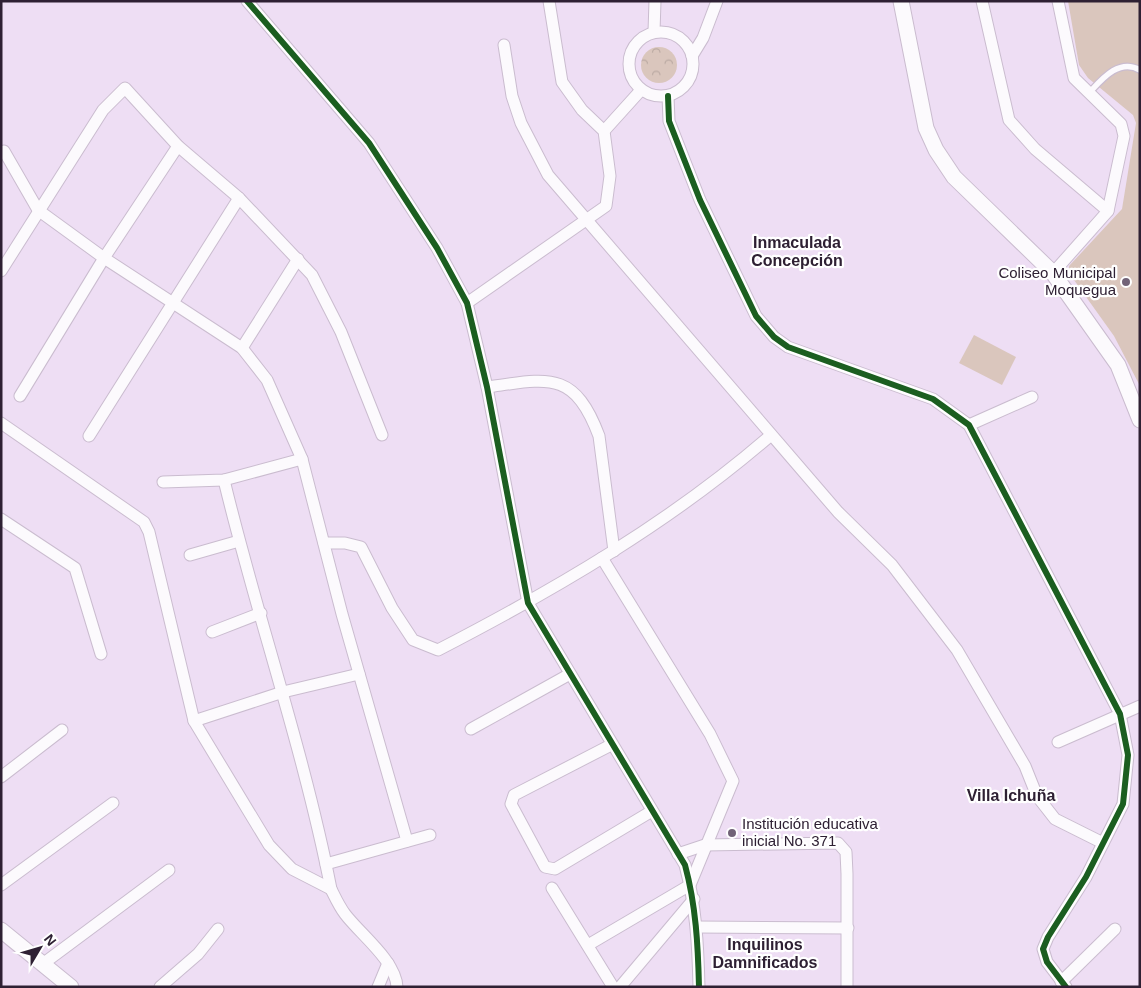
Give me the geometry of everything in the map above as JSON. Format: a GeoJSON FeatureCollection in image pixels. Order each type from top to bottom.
{"type":"FeatureCollection","features":[{"type":"Feature","properties":{"kind":"street"},"geometry":{"type":"LineString","coordinates":[[247,1],[369,143],[437,248],[467,303],[487,386],[528,603],[611,745],[685,866],[694,899],[698,927],[698,987]]}},
{"type":"Feature","properties":{"kind":"street"},"geometry":{"type":"LineString","coordinates":[[467,303],[606,206],[610,176],[604,131],[582,110],[562,82],[549,1]]}},
{"type":"Feature","properties":{"kind":"street"},"geometry":{"type":"LineString","coordinates":[[654,32],[655,1]]}},
{"type":"Feature","properties":{"kind":"street"},"geometry":{"type":"LineString","coordinates":[[692,56],[703,38],[718,1]]}},
{"type":"Feature","properties":{"kind":"street"},"geometry":{"type":"LineString","coordinates":[[901,1],[926,128],[936,150],[954,177],[1053,273],[1118,366],[1140,420]]}},
{"type":"Feature","properties":{"kind":"street"},"geometry":{"type":"LineString","coordinates":[[982,1],[1009,120],[1035,149],[1108,211]]}},
{"type":"Feature","properties":{"kind":"street"},"geometry":{"type":"LineString","coordinates":[[1053,273],[1108,211],[1124,136],[1121,124],[1074,78],[1058,1]]}},
{"type":"Feature","properties":{"kind":"street"},"geometry":{"type":"LineString","coordinates":[[654,32],[664,32],[678,36],[688,46],[692,56],[694,66],[686,86],[668,96],[650,95],[641,90],[630,72],[628,62],[636,43],[654,32]]}},
{"type":"Feature","properties":{"kind":"street"},"geometry":{"type":"LineString","coordinates":[[504,44],[512,96],[520,123],[548,175],[838,512],[892,565],[957,650],[1025,766],[1036,796],[1055,819],[1103,843]]}},
{"type":"Feature","properties":{"kind":"street"},"geometry":{"type":"LineString","coordinates":[[1,271],[103,110],[125,88],[178,146],[239,198],[312,275],[341,332],[382,436]]}},
{"type":"Feature","properties":{"kind":"street"},"geometry":{"type":"LineString","coordinates":[[604,131],[641,90]]}},
{"type":"Feature","properties":{"kind":"street"},"geometry":{"type":"LineString","coordinates":[[668,96],[669,121],[700,200],[756,316],[774,337],[788,347],[934,399],[969,425],[1120,714],[1128,755],[1123,804],[1086,878],[1048,938],[1044,949],[1047,962],[1064,984],[1115,929]]}},
{"type":"Feature","properties":{"kind":"street"},"geometry":{"type":"LineString","coordinates":[[20,396],[104,258],[178,146]]}},
{"type":"Feature","properties":{"kind":"street"},"geometry":{"type":"LineString","coordinates":[[4,151],[38,210],[104,258],[242,348],[267,380],[302,459],[359,674],[407,841]]}},
{"type":"Feature","properties":{"kind":"street"},"geometry":{"type":"LineString","coordinates":[[89,436],[239,198]]}},
{"type":"Feature","properties":{"kind":"street"},"geometry":{"type":"LineString","coordinates":[[242,348],[298,259]]}},
{"type":"Feature","properties":{"kind":"street"},"geometry":{"type":"LineString","coordinates":[[487,386],[535,380],[555,382],[568,387],[593,419],[599,436],[614,551]]}},
{"type":"Feature","properties":{"kind":"street"},"geometry":{"type":"LineString","coordinates":[[969,425],[1032,397]]}},
{"type":"Feature","properties":{"kind":"street"},"geometry":{"type":"LineString","coordinates":[[1,424],[144,522],[149,532],[194,721],[269,845],[292,869],[331,890]]}},
{"type":"Feature","properties":{"kind":"street"},"geometry":{"type":"LineString","coordinates":[[324,543],[346,543],[361,547],[392,608],[413,640],[428,648],[438,650],[528,603],[614,551],[732,469],[771,435]]}},
{"type":"Feature","properties":{"kind":"street"},"geometry":{"type":"LineString","coordinates":[[163,482],[224,480],[302,459]]}},
{"type":"Feature","properties":{"kind":"street"},"geometry":{"type":"LineString","coordinates":[[224,480],[238,541],[283,692],[331,890],[344,912],[388,963],[397,987]]}},
{"type":"Feature","properties":{"kind":"street"},"geometry":{"type":"LineString","coordinates":[[1,519],[75,568],[101,654]]}},
{"type":"Feature","properties":{"kind":"street"},"geometry":{"type":"LineString","coordinates":[[190,556],[238,541]]}},
{"type":"Feature","properties":{"kind":"street"},"geometry":{"type":"LineString","coordinates":[[588,945],[690,885],[705,845],[733,786],[731,773],[710,734],[602,558]]}},
{"type":"Feature","properties":{"kind":"street"},"geometry":{"type":"LineString","coordinates":[[212,632],[261,613]]}},
{"type":"Feature","properties":{"kind":"street"},"geometry":{"type":"LineString","coordinates":[[194,721],[283,692],[359,674]]}},
{"type":"Feature","properties":{"kind":"street"},"geometry":{"type":"LineString","coordinates":[[471,729],[570,674]]}},
{"type":"Feature","properties":{"kind":"street"},"geometry":{"type":"LineString","coordinates":[[1058,742],[1140,706]]}},
{"type":"Feature","properties":{"kind":"street"},"geometry":{"type":"LineString","coordinates":[[1,777],[62,730]]}},
{"type":"Feature","properties":{"kind":"street"},"geometry":{"type":"LineString","coordinates":[[611,745],[514,795],[511,804],[545,867],[555,869],[652,811]]}},
{"type":"Feature","properties":{"kind":"street"},"geometry":{"type":"LineString","coordinates":[[1,885],[113,803]]}},
{"type":"Feature","properties":{"kind":"street"},"geometry":{"type":"LineString","coordinates":[[326,864],[430,835]]}},
{"type":"Feature","properties":{"kind":"street"},"geometry":{"type":"LineString","coordinates":[[678,854],[705,845],[838,843],[846,852],[847,987]]}},
{"type":"Feature","properties":{"kind":"street"},"geometry":{"type":"LineString","coordinates":[[44,963],[169,870]]}},
{"type":"Feature","properties":{"kind":"street"},"geometry":{"type":"LineString","coordinates":[[552,888],[613,987]]}},
{"type":"Feature","properties":{"kind":"street"},"geometry":{"type":"LineString","coordinates":[[620,987],[694,899]]}},
{"type":"Feature","properties":{"kind":"street"},"geometry":{"type":"LineString","coordinates":[[698,927],[848,928]]}},
{"type":"Feature","properties":{"kind":"street"},"geometry":{"type":"LineString","coordinates":[[160,987],[198,954],[218,929]]}},
{"type":"Feature","properties":{"kind":"street"},"geometry":{"type":"LineString","coordinates":[[1,930],[44,963],[71,987]]}},
{"type":"Feature","properties":{"kind":"street"},"geometry":{"type":"LineString","coordinates":[[378,987],[388,963]]}},
{"type":"Feature","properties":{"kind":"lane"},"geometry":{"type":"LineString","coordinates":[[1089,93],[1116,69],[1129,67],[1140,70]]}},
{"type":"Feature","properties":{"kind":"green space"},"geometry":{"type":"Polygon","coordinates":[[[1068,1],[1140,1],[1140,386],[1114,336],[1069,273],[1069,266],[1122,209],[1136,123],[1133,115],[1088,78],[1079,65],[1068,1]]]}},
{"type":"Feature","properties":{"kind":"green space"},"geometry":{"type":"Polygon","coordinates":[[[659,47],[666,48],[672,52],[676,58],[676,72],[672,78],[666,82],[659,83],[652,82],[646,78],[642,72],[641,65],[642,58],[646,52],[652,48],[659,47]]]}},
{"type":"Feature","properties":{"kind":"green space"},"geometry":{"type":"Polygon","coordinates":[[[974,335],[1016,357],[1002,385],[959,363],[974,335]]]}},
{"type":"Feature","properties":{"kind":"cycle path"},"geometry":{"type":"LineString","coordinates":[[247,1],[369,143],[437,248],[467,303],[487,387],[528,603],[685,865],[692,895],[696,926],[699,987]]}},
{"type":"Feature","properties":{"kind":"cycle path"},"geometry":{"type":"LineString","coordinates":[[668,96],[669,121],[700,200],[756,316],[774,337],[788,347],[933,399],[969,425],[1120,714],[1128,755],[1123,804],[1086,877],[1048,937],[1043,949],[1047,962],[1066,987]]}},
{"type":"Feature","properties":{"kind":"place","name":"Coliseo Municipal Moquegua"},"geometry":{"type":"Point","coordinates":[1126,282]}},
{"type":"Feature","properties":{"kind":"place","name":"Institución educativa inicial No. 371"},"geometry":{"type":"Point","coordinates":[732,833]}},
{"type":"Feature","properties":{"kind":"district","name":"Inmaculada Concepción"},"geometry":{"type":"Point","coordinates":[797,251]}},
{"type":"Feature","properties":{"kind":"district","name":"Villa Ichuña"},"geometry":{"type":"Point","coordinates":[1011,795]}},
{"type":"Feature","properties":{"kind":"district","name":"Inquilinos Damnificados"},"geometry":{"type":"Point","coordinates":[765,953]}}]}
